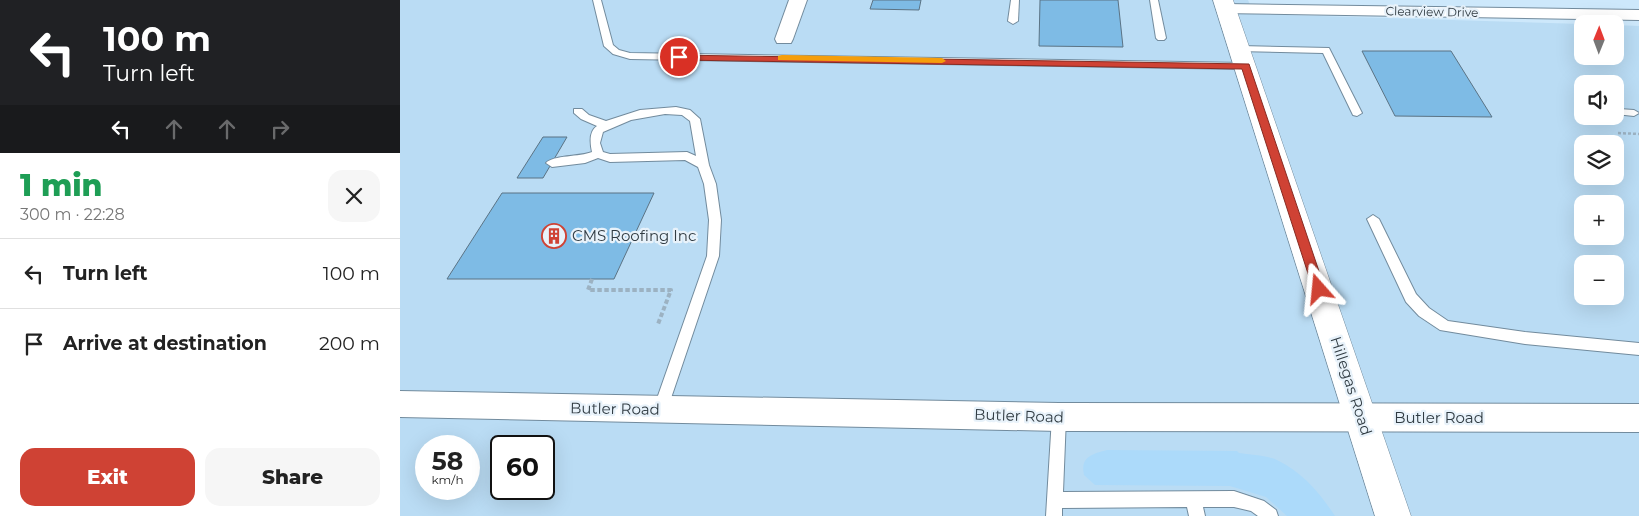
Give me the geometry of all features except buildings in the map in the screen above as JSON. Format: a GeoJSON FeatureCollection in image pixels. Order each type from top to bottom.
{"type":"FeatureCollection","features":[{"type":"Feature","properties":{"kind":"main road","name":"Hillegas Road"},"geometry":{"type":"LineString","coordinates":[[1224,5],[1393,516]]}},
{"type":"Feature","properties":{"kind":"street"},"geometry":{"type":"LineString","coordinates":[[784,39],[798,0]]}},
{"type":"Feature","properties":{"kind":"street","name":"Clearview Drive"},"geometry":{"type":"LineString","coordinates":[[1224,5],[1639,15]]}},
{"type":"Feature","properties":{"kind":"street","name":"Butler Road"},"geometry":{"type":"LineString","coordinates":[[400,404],[1059,417],[1639,418]]}},
{"type":"Feature","properties":{"kind":"lane"},"geometry":{"type":"LineString","coordinates":[[597,0],[609,46],[616,52],[630,56],[1243,58],[1326,50],[1357,113]]}},
{"type":"Feature","properties":{"kind":"lane"},"geometry":{"type":"LineString","coordinates":[[1013,21],[1015,0]]}},
{"type":"Feature","properties":{"kind":"lane"},"geometry":{"type":"LineString","coordinates":[[1154,0],[1161,38]]}},
{"type":"Feature","properties":{"kind":"lane"},"geometry":{"type":"LineString","coordinates":[[578,111],[585,117],[606,125]]}},
{"type":"Feature","properties":{"kind":"lane"},"geometry":{"type":"LineString","coordinates":[[598,154],[595,143],[598,130],[606,125],[636,114],[685,112],[695,119],[703,165],[710,184],[715,220],[713,256],[660,410]]}},
{"type":"Feature","properties":{"kind":"lane"},"geometry":{"type":"LineString","coordinates":[[1624,112],[1634,112]]}},
{"type":"Feature","properties":{"kind":"lane"},"geometry":{"type":"LineString","coordinates":[[552,163],[585,159],[598,154],[610,158],[687,156],[703,165]]}},
{"type":"Feature","properties":{"kind":"lane"},"geometry":{"type":"LineString","coordinates":[[1373,219],[1411,298],[1424,312],[1445,326],[1497,335],[1639,349]]}},
{"type":"Feature","properties":{"kind":"lane"},"geometry":{"type":"LineString","coordinates":[[1059,417],[1054,508],[1194,499],[1234,499],[1251,502],[1266,510],[1270,516]]}},
{"type":"Feature","properties":{"kind":"lane"},"geometry":{"type":"LineString","coordinates":[[1194,499],[1197,516]]}},
{"type":"Feature","properties":{"kind":"path"},"geometry":{"type":"LineString","coordinates":[[1618,134],[1639,134]]}},
{"type":"Feature","properties":{"kind":"path"},"geometry":{"type":"LineString","coordinates":[[592,279],[588,290],[671,290],[658,324]]}},
{"type":"Feature","properties":{"kind":"shaded area"},"geometry":{"type":"Polygon","coordinates":[[[400,0],[1248,0],[1254,14],[1574,24],[1574,65],[1624,65],[1624,25],[1639,26],[1639,516],[400,516],[400,0]]]}},
{"type":"Feature","properties":{"kind":"shaded area"},"geometry":{"type":"Polygon","coordinates":[[[1107,450],[1237,451],[1239,453],[1273,458],[1302,477],[1317,491],[1335,516],[1287,516],[1266,497],[1230,486],[1095,485],[1084,475],[1084,464],[1088,457],[1107,450]]]}},
{"type":"Feature","properties":{"kind":"slow traffic"},"geometry":{"type":"LineString","coordinates":[[782,58],[942,61]]}},
{"type":"Feature","properties":{"kind":"place","name":"CMS Roofing Inc"},"geometry":{"type":"Point","coordinates":[554,236]}},
{"type":"Feature","properties":{"kind":"route"},"geometry":{"type":"LineString","coordinates":[[679,57],[1246,66],[1319,289]]}}]}
